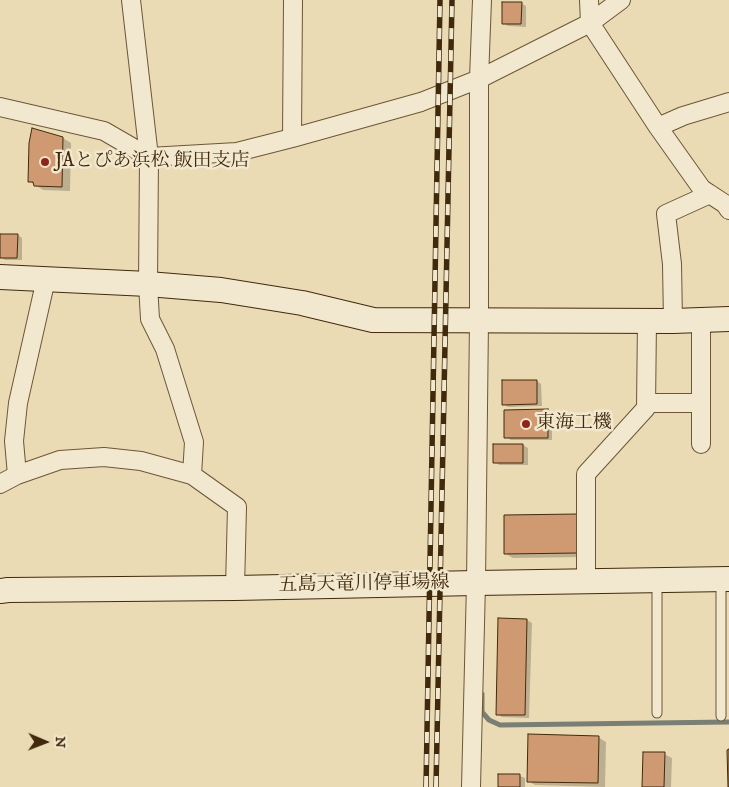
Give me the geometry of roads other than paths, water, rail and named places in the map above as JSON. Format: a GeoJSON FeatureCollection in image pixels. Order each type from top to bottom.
{"type":"FeatureCollection","features":[{"type":"Feature","properties":{"kind":"street"},"geometry":{"type":"LineString","coordinates":[[131,0],[149,157],[148,284],[150,320],[164,349],[194,442],[192,475]]}},
{"type":"Feature","properties":{"kind":"street"},"geometry":{"type":"LineString","coordinates":[[292,138],[293,0]]}},
{"type":"Feature","properties":{"kind":"street"},"geometry":{"type":"LineString","coordinates":[[471,787],[476,583],[479,79],[482,0]]}},
{"type":"Feature","properties":{"kind":"street"},"geometry":{"type":"LineString","coordinates":[[589,0],[590,23],[658,127],[702,189],[728,205]]}},
{"type":"Feature","properties":{"kind":"street"},"geometry":{"type":"LineString","coordinates":[[0,107],[104,131],[149,157],[237,152],[421,102],[479,79],[590,23],[620,0]]}},
{"type":"Feature","properties":{"kind":"street"},"geometry":{"type":"LineString","coordinates":[[658,127],[683,116],[729,102]]}},
{"type":"Feature","properties":{"kind":"street"},"geometry":{"type":"LineString","coordinates":[[673,321],[672,264],[666,214],[710,194]]}},
{"type":"Feature","properties":{"kind":"street"},"geometry":{"type":"LineString","coordinates":[[0,277],[148,284],[221,290],[302,302],[373,320],[673,321],[729,319]]}},
{"type":"Feature","properties":{"kind":"street"},"geometry":{"type":"LineString","coordinates":[[16,475],[14,441],[18,402],[46,279]]}},
{"type":"Feature","properties":{"kind":"street"},"geometry":{"type":"LineString","coordinates":[[586,582],[586,474],[646,408],[647,320]]}},
{"type":"Feature","properties":{"kind":"street"},"geometry":{"type":"LineString","coordinates":[[701,320],[701,444]]}},
{"type":"Feature","properties":{"kind":"street"},"geometry":{"type":"LineString","coordinates":[[646,402],[701,403]]}},
{"type":"Feature","properties":{"kind":"street"},"geometry":{"type":"LineString","coordinates":[[0,484],[16,475],[60,460],[104,457],[141,461],[192,475],[236,506],[235,588]]}},
{"type":"Feature","properties":{"kind":"street","name":"五島天竜川停車場線"},"geometry":{"type":"LineString","coordinates":[[0,591],[725,579]]}},
{"type":"Feature","properties":{"kind":"lane"},"geometry":{"type":"LineString","coordinates":[[721,716],[725,579]]}},
{"type":"Feature","properties":{"kind":"lane"},"geometry":{"type":"LineString","coordinates":[[657,580],[657,713]]}},
{"type":"Feature","properties":{"kind":"waterway"},"geometry":{"type":"LineString","coordinates":[[482,694],[482,712],[489,720],[500,725],[729,722]]}},
{"type":"Feature","properties":{"kind":"railway"},"geometry":{"type":"LineString","coordinates":[[426,787],[440,0]]}},
{"type":"Feature","properties":{"kind":"railway"},"geometry":{"type":"LineString","coordinates":[[436,787],[452,0]]}},
{"type":"Feature","properties":{"kind":"place","name":"JAとぴあ浜松 飯田支店"},"geometry":{"type":"Point","coordinates":[45,162]}},
{"type":"Feature","properties":{"kind":"place","name":"東海工機"},"geometry":{"type":"Point","coordinates":[526,424]}}]}
